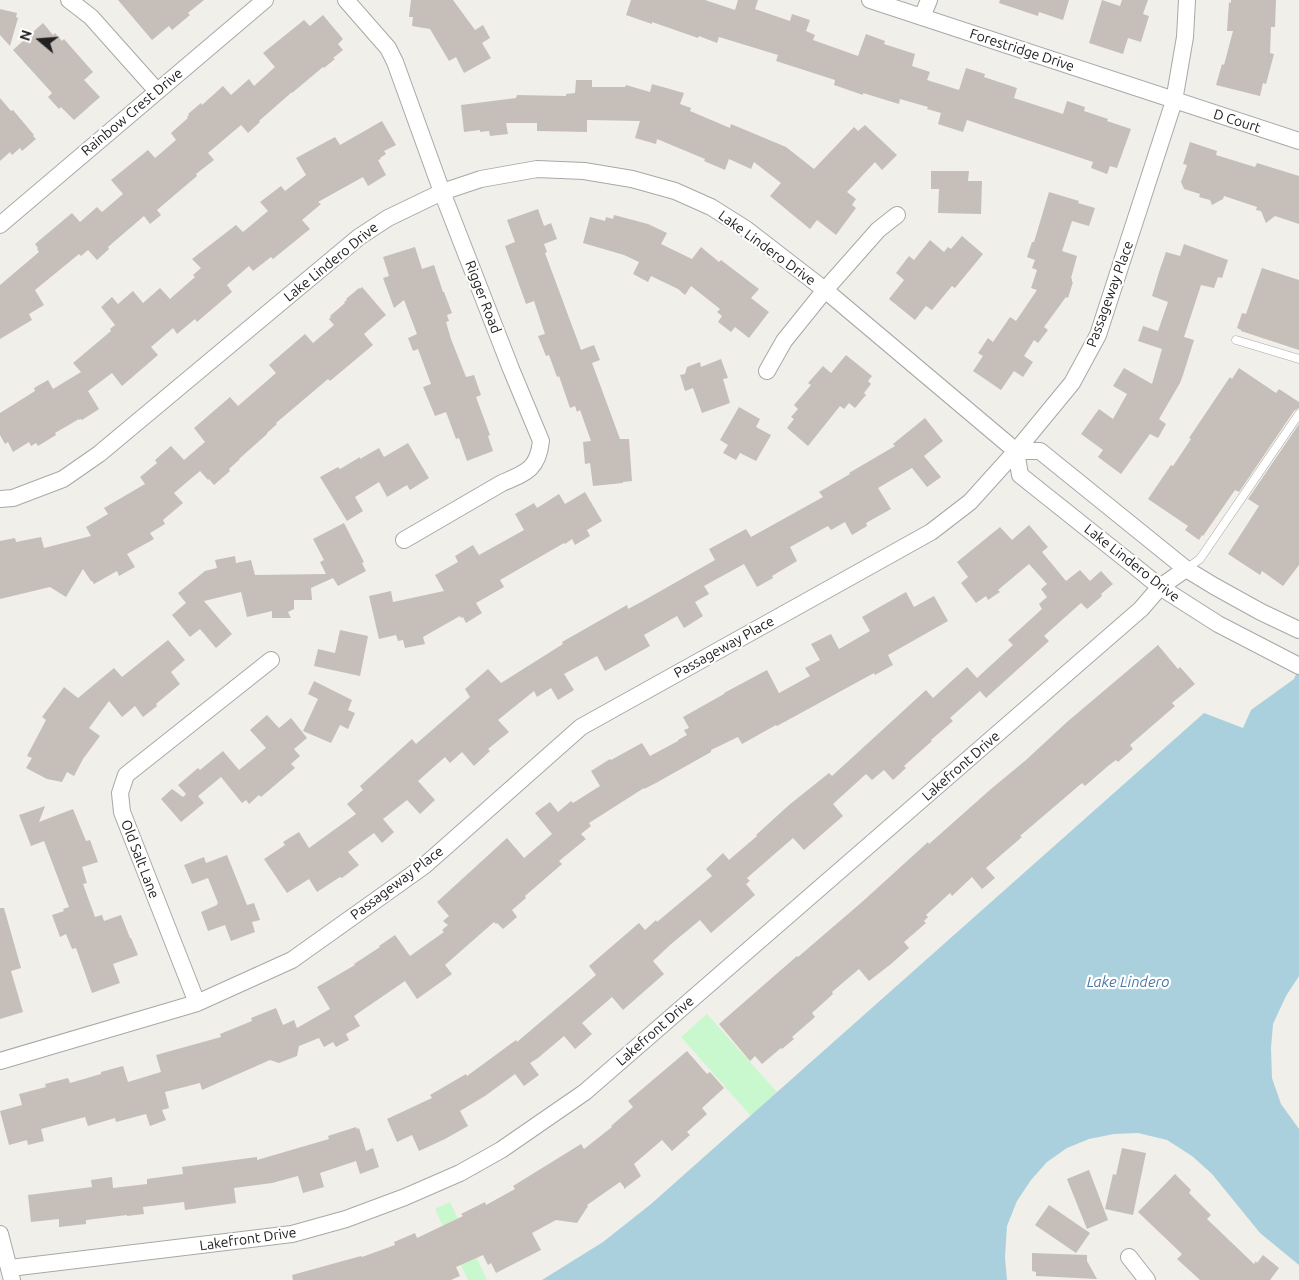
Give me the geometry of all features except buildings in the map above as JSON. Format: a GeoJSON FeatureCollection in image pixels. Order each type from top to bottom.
{"type":"FeatureCollection","features":[{"type":"Feature","properties":{"kind":"street"},"geometry":{"type":"LineString","coordinates":[[69,0],[91,17],[157,91]]}},
{"type":"Feature","properties":{"kind":"street","name":"Rainbow Crest Drive"},"geometry":{"type":"LineString","coordinates":[[0,225],[265,0]]}},
{"type":"Feature","properties":{"kind":"street","name":"Rigger Road"},"geometry":{"type":"LineString","coordinates":[[346,0],[388,48],[395,62],[442,192],[541,441],[540,453],[534,466],[520,476],[502,483],[404,540]]}},
{"type":"Feature","properties":{"kind":"street","name":"Forestridge Drive"},"geometry":{"type":"LineString","coordinates":[[870,0],[1174,101]]}},
{"type":"Feature","properties":{"kind":"street"},"geometry":{"type":"LineString","coordinates":[[922,17],[930,0]]}},
{"type":"Feature","properties":{"kind":"street","name":"Passageway Place"},"geometry":{"type":"LineString","coordinates":[[0,1060],[197,1004],[292,960],[424,866],[581,727],[931,532],[970,502],[1016,452],[1072,383],[1098,336],[1174,101],[1185,36],[1187,0]]}},
{"type":"Feature","properties":{"kind":"street","name":"D Court"},"geometry":{"type":"LineString","coordinates":[[1174,101],[1299,141]]}},
{"type":"Feature","properties":{"kind":"street","name":"Lake Lindero Drive"},"geometry":{"type":"LineString","coordinates":[[0,499],[13,498],[63,479],[99,454],[359,237],[388,218],[442,192],[481,178],[537,169],[584,171],[632,179],[675,191],[711,206],[746,229],[824,290],[1016,452],[1020,476],[1160,588],[1218,624],[1298,666]]}},
{"type":"Feature","properties":{"kind":"street"},"geometry":{"type":"LineString","coordinates":[[767,371],[784,341],[824,290],[878,230],[897,215]]}},
{"type":"Feature","properties":{"kind":"street","name":"Lake Lindero Drive"},"geometry":{"type":"LineString","coordinates":[[1016,452],[1040,451],[1186,569],[1238,599],[1299,630]]}},
{"type":"Feature","properties":{"kind":"street","name":"Lakefront Drive"},"geometry":{"type":"LineString","coordinates":[[11,1274],[292,1234],[346,1219],[405,1197],[460,1173],[502,1150],[585,1092],[1142,609],[1160,588],[1186,569]]}},
{"type":"Feature","properties":{"kind":"street","name":"Old Salt Lane"},"geometry":{"type":"LineString","coordinates":[[197,1004],[122,812],[120,793],[126,775],[272,660]]}},
{"type":"Feature","properties":{"kind":"street"},"geometry":{"type":"LineString","coordinates":[[0,1234],[11,1274]]}},
{"type":"Feature","properties":{"kind":"street"},"geometry":{"type":"LineString","coordinates":[[1129,1257],[1146,1280]]}},
{"type":"Feature","properties":{"kind":"lane"},"geometry":{"type":"LineString","coordinates":[[1236,340],[1299,359]]}},
{"type":"Feature","properties":{"kind":"lane"},"geometry":{"type":"LineString","coordinates":[[1186,569],[1200,559],[1299,414]]}},
{"type":"Feature","properties":{"kind":"green space"},"geometry":{"type":"Polygon","coordinates":[[[707,1014],[777,1092],[751,1116],[681,1037],[707,1014]]]}},
{"type":"Feature","properties":{"kind":"green space"},"geometry":{"type":"Polygon","coordinates":[[[450,1202],[487,1280],[468,1280],[435,1209],[450,1202]]]}},
{"type":"Feature","properties":{"kind":"water","name":"Lake Lindero"},"geometry":{"type":"Polygon","coordinates":[[[1299,667],[1299,976],[1286,996],[1273,1024],[1271,1048],[1272,1078],[1281,1104],[1299,1129],[1299,1265],[1260,1233],[1212,1174],[1192,1156],[1167,1140],[1138,1133],[1114,1134],[1089,1139],[1067,1148],[1047,1162],[1031,1180],[1017,1201],[1007,1226],[1005,1257],[1007,1280],[542,1280],[603,1242],[651,1204],[1204,713],[1243,728],[1251,710],[1294,679],[1299,667]]]}}]}
